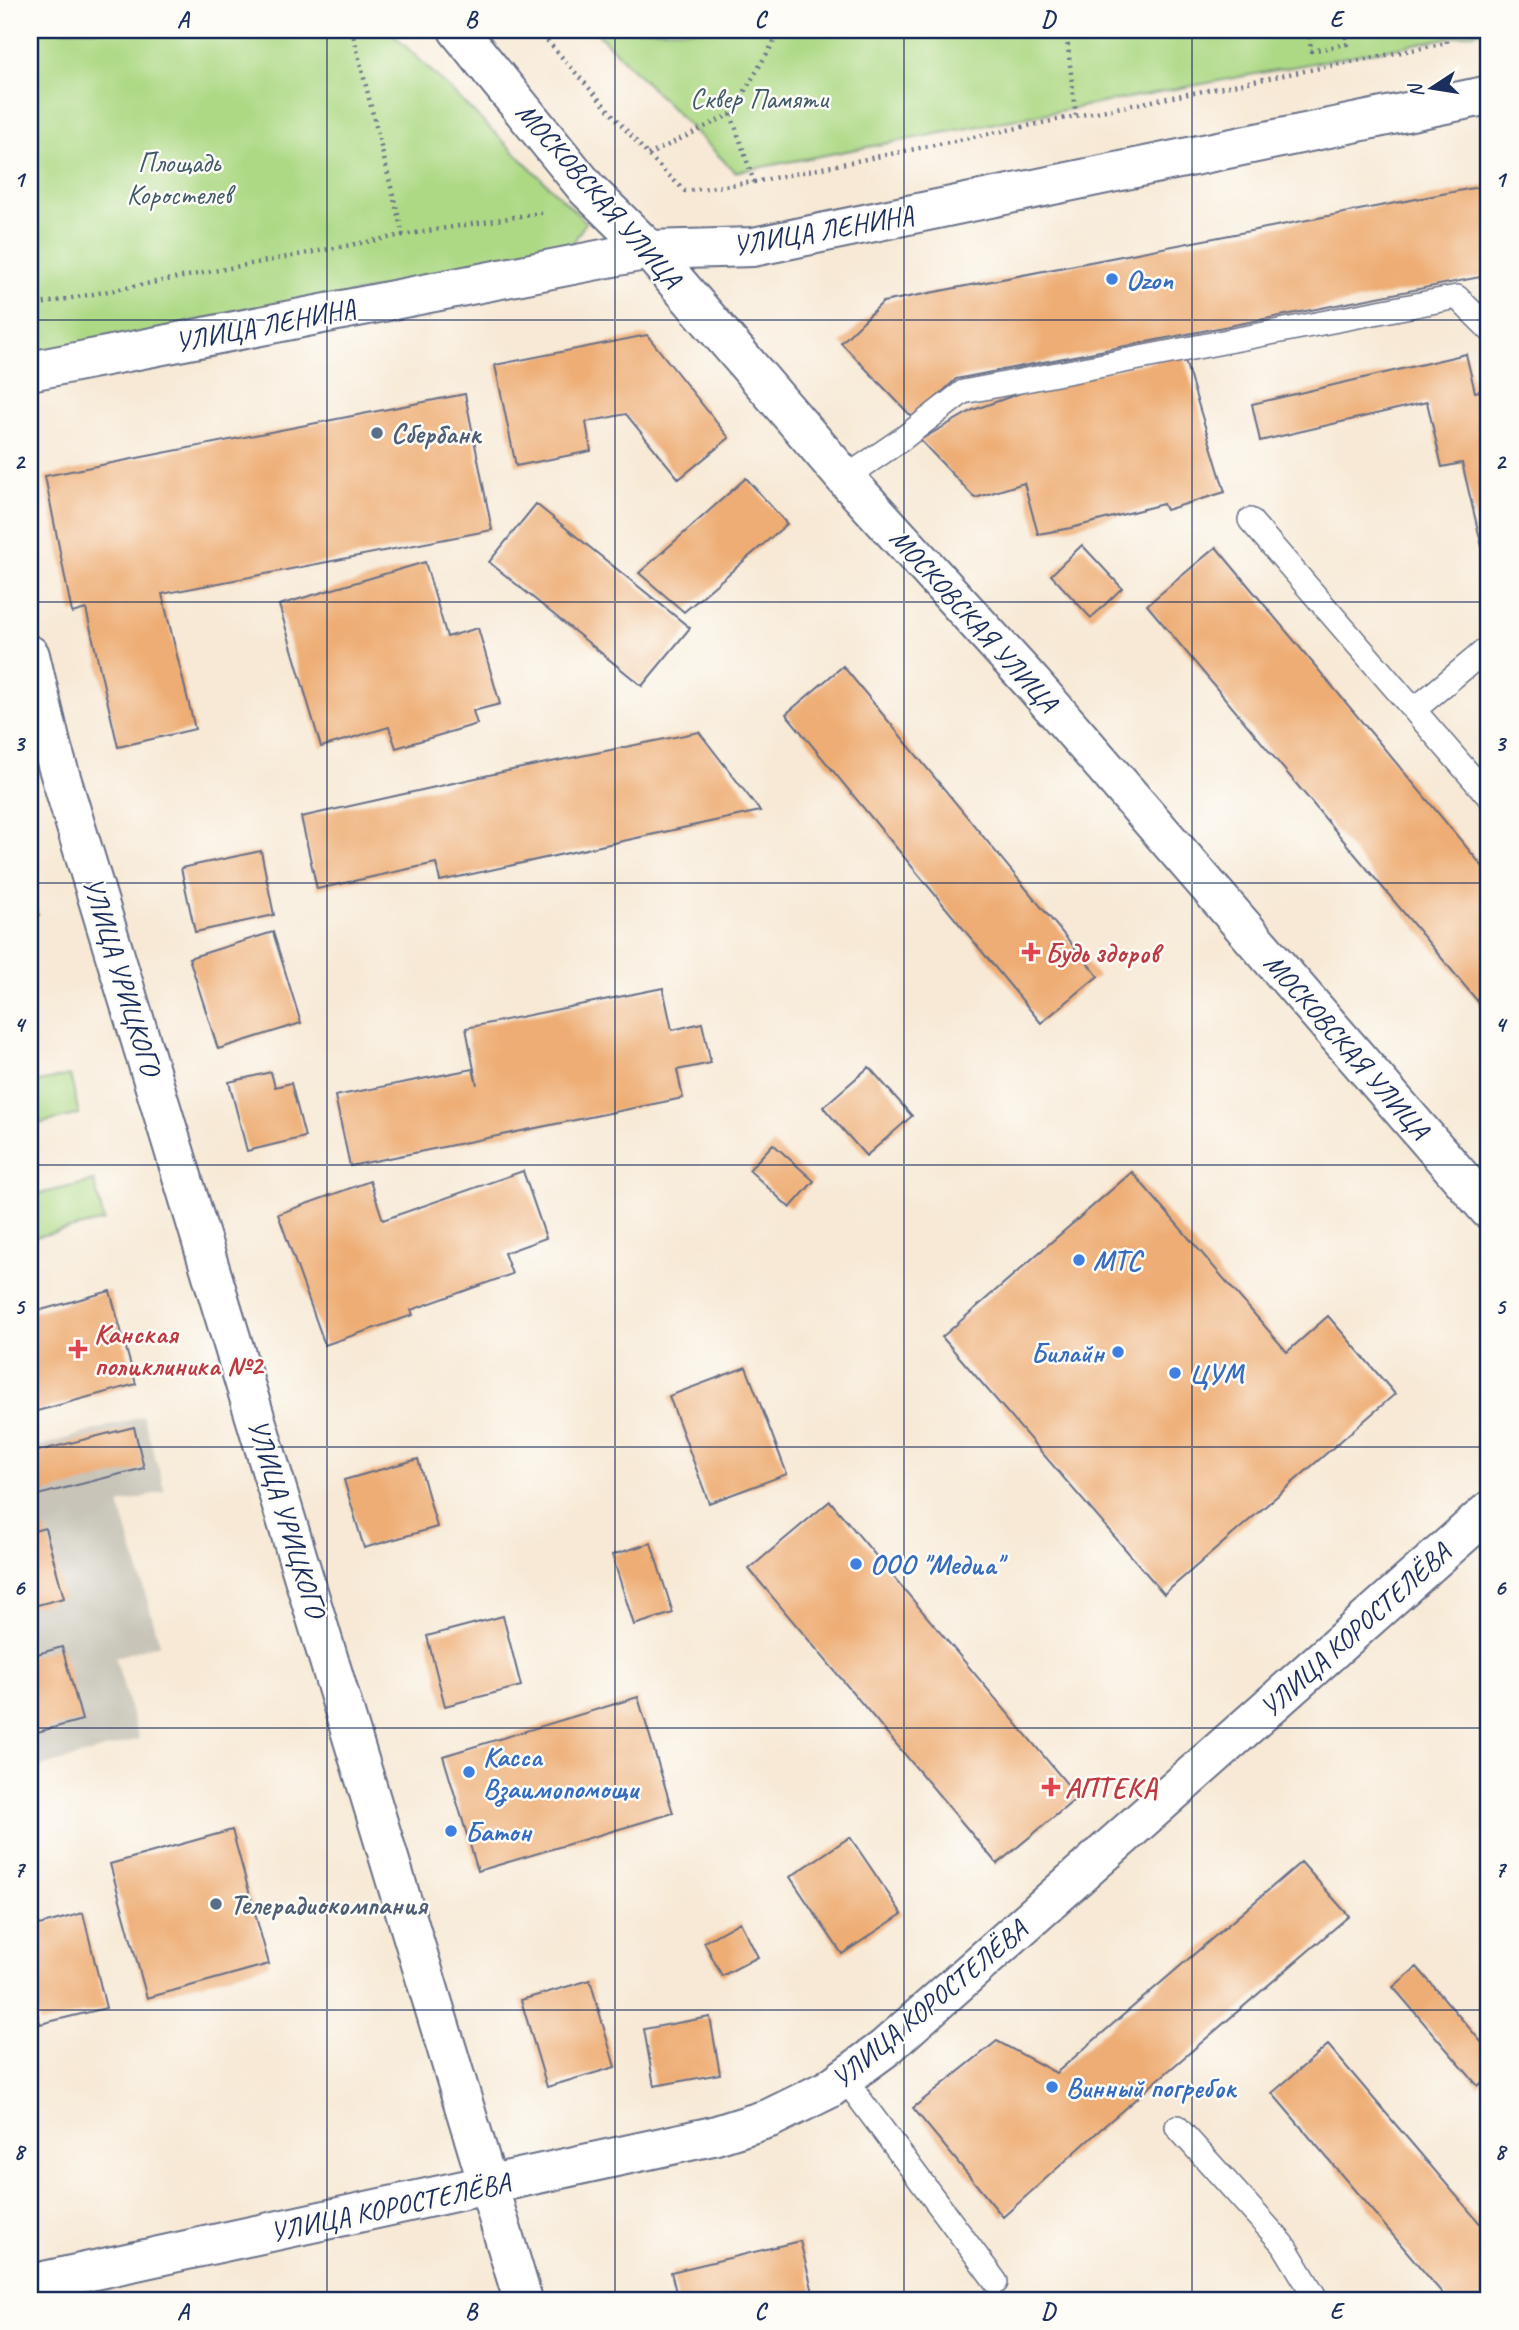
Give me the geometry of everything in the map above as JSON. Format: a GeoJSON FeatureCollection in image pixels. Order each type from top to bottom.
{"type":"FeatureCollection","features":[{"type":"Feature","properties":{"kind":"street","name":"МОСКОВСКАЯ УЛИЦА"},"geometry":{"type":"LineString","coordinates":[[458,30],[587,189],[649,250],[845,478],[1032,683],[1489,1210]]}},
{"type":"Feature","properties":{"kind":"street","name":"УЛИЦА ЛЕНИНА"},"geometry":{"type":"LineString","coordinates":[[30,371],[649,250],[753,247],[1489,95]]}},
{"type":"Feature","properties":{"kind":"street","name":"УЛИЦА УРИЦКОГО"},"geometry":{"type":"LineString","coordinates":[[30,655],[56,761],[523,2300]]}},
{"type":"Feature","properties":{"kind":"street","name":"УЛИЦА КОРОСТЕЛЁВА"},"geometry":{"type":"LineString","coordinates":[[49,2288],[713,2136],[770,2118],[829,2089],[885,2048],[1489,1511]]}},
{"type":"Feature","properties":{"kind":"lane"},"geometry":{"type":"LineString","coordinates":[[845,478],[963,392],[1457,297],[1489,329]]}},
{"type":"Feature","properties":{"kind":"lane"},"geometry":{"type":"LineString","coordinates":[[1250,520],[1489,797]]}},
{"type":"Feature","properties":{"kind":"lane"},"geometry":{"type":"LineString","coordinates":[[1414,710],[1489,647]]}},
{"type":"Feature","properties":{"kind":"lane"},"geometry":{"type":"LineString","coordinates":[[844,2078],[996,2282]]}},
{"type":"Feature","properties":{"kind":"lane"},"geometry":{"type":"LineString","coordinates":[[1177,2127],[1283,2244],[1317,2300]]}},
{"type":"Feature","properties":{"kind":"path"},"geometry":{"type":"LineString","coordinates":[[352,30],[403,235]]}},
{"type":"Feature","properties":{"kind":"path"},"geometry":{"type":"LineString","coordinates":[[538,30],[648,155],[685,191],[754,182],[1447,43],[1447,30]]}},
{"type":"Feature","properties":{"kind":"path"},"geometry":{"type":"LineString","coordinates":[[648,155],[731,114],[781,30]]}},
{"type":"Feature","properties":{"kind":"path"},"geometry":{"type":"LineString","coordinates":[[1066,30],[1076,116]]}},
{"type":"Feature","properties":{"kind":"path"},"geometry":{"type":"LineString","coordinates":[[1309,30],[1311,51],[1347,44],[1345,30]]}},
{"type":"Feature","properties":{"kind":"path"},"geometry":{"type":"LineString","coordinates":[[731,114],[754,182]]}},
{"type":"Feature","properties":{"kind":"path"},"geometry":{"type":"LineString","coordinates":[[30,306],[403,235],[545,212]]}},
{"type":"Feature","properties":{"kind":"shaded area"},"geometry":{"type":"Polygon","coordinates":[[[143,1416],[165,1491],[119,1504],[160,1644],[115,1657],[139,1739],[30,1770],[30,1449],[143,1416]]]}},
{"type":"Feature","properties":{"kind":"green space","name":"Площадь Коростелев"},"geometry":{"type":"Polygon","coordinates":[[[30,30],[389,30],[586,222],[568,251],[30,358],[30,30]]]}},
{"type":"Feature","properties":{"kind":"green space","name":"Сквер Памяти"},"geometry":{"type":"Polygon","coordinates":[[[594,30],[1489,30],[735,172],[594,30]]]}},
{"type":"Feature","properties":{"kind":"green space"},"geometry":{"type":"Polygon","coordinates":[[[70,1075],[79,1114],[30,1126],[30,1084],[70,1075]]]}},
{"type":"Feature","properties":{"kind":"green space"},"geometry":{"type":"Polygon","coordinates":[[[94,1181],[104,1221],[30,1238],[30,1196],[94,1181]]]}},
{"type":"Feature","properties":{"kind":"building"},"geometry":{"type":"Polygon","coordinates":[[[1489,185],[1489,282],[1485,276],[956,379],[914,419],[841,343],[883,302],[1489,185]]]}},
{"type":"Feature","properties":{"kind":"building"},"geometry":{"type":"Polygon","coordinates":[[[647,335],[729,438],[679,479],[626,414],[586,422],[591,451],[516,466],[495,365],[647,335]]]}},
{"type":"Feature","properties":{"kind":"building"},"geometry":{"type":"Polygon","coordinates":[[[1183,354],[1225,492],[1166,510],[1163,504],[1038,534],[1024,483],[975,498],[920,440],[973,410],[1032,389],[1183,354]]]}},
{"type":"Feature","properties":{"kind":"building"},"geometry":{"type":"Polygon","coordinates":[[[1466,354],[1475,392],[1489,389],[1489,550],[1483,551],[1462,463],[1442,467],[1427,402],[1260,441],[1252,404],[1466,354]]]}},
{"type":"Feature","properties":{"kind":"building"},"geometry":{"type":"Polygon","coordinates":[[[465,394],[492,530],[162,594],[195,729],[118,747],[86,609],[72,613],[45,476],[465,394]]]}},
{"type":"Feature","properties":{"kind":"building"},"geometry":{"type":"Polygon","coordinates":[[[746,478],[787,524],[684,612],[639,573],[746,478]]]}},
{"type":"Feature","properties":{"kind":"building"},"geometry":{"type":"Polygon","coordinates":[[[536,504],[690,628],[642,686],[489,562],[536,504]]]}},
{"type":"Feature","properties":{"kind":"building"},"geometry":{"type":"Polygon","coordinates":[[[1082,545],[1122,588],[1091,618],[1051,575],[1082,545]]]}},
{"type":"Feature","properties":{"kind":"building"},"geometry":{"type":"Polygon","coordinates":[[[1216,547],[1489,874],[1489,1015],[1147,605],[1216,547]]]}},
{"type":"Feature","properties":{"kind":"building"},"geometry":{"type":"Polygon","coordinates":[[[425,562],[447,637],[478,628],[500,704],[473,711],[477,724],[396,748],[389,727],[321,747],[279,605],[425,562]]]}},
{"type":"Feature","properties":{"kind":"building"},"geometry":{"type":"Polygon","coordinates":[[[843,666],[1098,976],[1041,1023],[786,714],[843,666]]]}},
{"type":"Feature","properties":{"kind":"building"},"geometry":{"type":"Polygon","coordinates":[[[699,732],[760,811],[440,881],[436,863],[317,889],[301,817],[699,732]]]}},
{"type":"Feature","properties":{"kind":"building"},"geometry":{"type":"Polygon","coordinates":[[[261,851],[274,915],[195,932],[181,868],[261,851]]]}},
{"type":"Feature","properties":{"kind":"building"},"geometry":{"type":"Polygon","coordinates":[[[30,886],[39,915],[30,918],[30,886]]]}},
{"type":"Feature","properties":{"kind":"building"},"geometry":{"type":"Polygon","coordinates":[[[273,932],[301,1023],[218,1049],[189,958],[273,932]]]}},
{"type":"Feature","properties":{"kind":"building"},"geometry":{"type":"Polygon","coordinates":[[[663,988],[672,1030],[702,1023],[711,1063],[677,1070],[683,1098],[350,1166],[335,1096],[473,1069],[477,1085],[466,1028],[663,988]]]}},
{"type":"Feature","properties":{"kind":"building"},"geometry":{"type":"Polygon","coordinates":[[[869,1067],[912,1116],[866,1156],[823,1107],[869,1067]]]}},
{"type":"Feature","properties":{"kind":"building"},"geometry":{"type":"Polygon","coordinates":[[[271,1072],[275,1087],[291,1083],[305,1137],[247,1151],[229,1082],[271,1072]]]}},
{"type":"Feature","properties":{"kind":"building"},"geometry":{"type":"Polygon","coordinates":[[[773,1144],[814,1181],[790,1208],[749,1170],[773,1144]]]}},
{"type":"Feature","properties":{"kind":"building"},"geometry":{"type":"Polygon","coordinates":[[[523,1171],[546,1238],[504,1253],[512,1274],[411,1310],[413,1315],[325,1345],[278,1214],[370,1181],[383,1220],[523,1171]]]}},
{"type":"Feature","properties":{"kind":"building","name":"ЦУМ"},"geometry":{"type":"Polygon","coordinates":[[[1132,1172],[1287,1352],[1328,1316],[1395,1394],[1164,1594],[942,1337],[1132,1172]]]}},
{"type":"Feature","properties":{"kind":"building","name":"Канская поликлиника №2"},"geometry":{"type":"Polygon","coordinates":[[[110,1291],[136,1384],[30,1413],[30,1313],[110,1291]]]}},
{"type":"Feature","properties":{"kind":"building"},"geometry":{"type":"Polygon","coordinates":[[[746,1367],[787,1474],[709,1503],[669,1396],[746,1367]]]}},
{"type":"Feature","properties":{"kind":"building"},"geometry":{"type":"Polygon","coordinates":[[[134,1427],[144,1468],[30,1497],[30,1453],[134,1427]]]}},
{"type":"Feature","properties":{"kind":"building"},"geometry":{"type":"Polygon","coordinates":[[[418,1459],[437,1527],[364,1548],[344,1480],[418,1459]]]}},
{"type":"Feature","properties":{"kind":"building"},"geometry":{"type":"Polygon","coordinates":[[[830,1501],[1078,1797],[997,1864],[749,1569],[830,1501]]]}},
{"type":"Feature","properties":{"kind":"building"},"geometry":{"type":"Polygon","coordinates":[[[45,1528],[64,1598],[30,1607],[30,1532],[45,1528]]]}},
{"type":"Feature","properties":{"kind":"building"},"geometry":{"type":"Polygon","coordinates":[[[651,1543],[673,1613],[634,1625],[612,1555],[651,1543]]]}},
{"type":"Feature","properties":{"kind":"building"},"geometry":{"type":"Polygon","coordinates":[[[503,1616],[521,1686],[445,1706],[427,1636],[503,1616]]]}},
{"type":"Feature","properties":{"kind":"building"},"geometry":{"type":"Polygon","coordinates":[[[62,1647],[82,1720],[30,1734],[30,1656],[62,1647]]]}},
{"type":"Feature","properties":{"kind":"building"},"geometry":{"type":"Polygon","coordinates":[[[638,1697],[673,1813],[478,1871],[443,1756],[638,1697]]]}},
{"type":"Feature","properties":{"kind":"building"},"geometry":{"type":"Polygon","coordinates":[[[232,1830],[269,1964],[147,1998],[110,1864],[232,1830]]]}},
{"type":"Feature","properties":{"kind":"building"},"geometry":{"type":"Polygon","coordinates":[[[850,1837],[902,1914],[842,1954],[790,1877],[850,1837]]]}},
{"type":"Feature","properties":{"kind":"building"},"geometry":{"type":"Polygon","coordinates":[[[1301,1862],[1349,1916],[1103,2127],[1003,2217],[913,2108],[997,2041],[1056,2073],[1301,1862]]]}},
{"type":"Feature","properties":{"kind":"building"},"geometry":{"type":"Polygon","coordinates":[[[30,1890],[39,1925],[83,1913],[106,2008],[40,2024],[30,1984],[30,1890]]]}},
{"type":"Feature","properties":{"kind":"building"},"geometry":{"type":"Polygon","coordinates":[[[740,1922],[758,1957],[722,1976],[704,1942],[740,1922]]]}},
{"type":"Feature","properties":{"kind":"building"},"geometry":{"type":"Polygon","coordinates":[[[1417,1967],[1489,2051],[1489,2076],[1478,2086],[1393,1987],[1417,1967]]]}},
{"type":"Feature","properties":{"kind":"building"},"geometry":{"type":"Polygon","coordinates":[[[590,1980],[615,2067],[547,2087],[521,2000],[590,1980]]]}},
{"type":"Feature","properties":{"kind":"building"},"geometry":{"type":"Polygon","coordinates":[[[710,2017],[720,2074],[654,2086],[644,2029],[710,2017]]]}},
{"type":"Feature","properties":{"kind":"building"},"geometry":{"type":"Polygon","coordinates":[[[1328,2045],[1489,2234],[1489,2300],[1448,2300],[1272,2093],[1328,2045]]]}},
{"type":"Feature","properties":{"kind":"building"},"geometry":{"type":"Polygon","coordinates":[[[800,2241],[815,2300],[678,2300],[671,2272],[800,2241]]]}},
{"type":"Feature","properties":{"kind":"place","name":"Ozon"},"geometry":{"type":"Point","coordinates":[1112,279]}},
{"type":"Feature","properties":{"kind":"place","name":"Сбербанк"},"geometry":{"type":"Point","coordinates":[377,433]}},
{"type":"Feature","properties":{"kind":"place","name":"Будь здоров"},"geometry":{"type":"Point","coordinates":[1031,952]}},
{"type":"Feature","properties":{"kind":"place","name":"МТС"},"geometry":{"type":"Point","coordinates":[1079,1260]}},
{"type":"Feature","properties":{"kind":"place","name":"Канская поликлиника №2"},"geometry":{"type":"Point","coordinates":[78,1349]}},
{"type":"Feature","properties":{"kind":"place","name":"Билайн"},"geometry":{"type":"Point","coordinates":[1118,1352]}},
{"type":"Feature","properties":{"kind":"place","name":"ЦУМ"},"geometry":{"type":"Point","coordinates":[1175,1373]}},
{"type":"Feature","properties":{"kind":"place","name":"ООО \"Медиа\""},"geometry":{"type":"Point","coordinates":[856,1564]}},
{"type":"Feature","properties":{"kind":"place","name":"Касса Взаимопомощи"},"geometry":{"type":"Point","coordinates":[469,1772]}},
{"type":"Feature","properties":{"kind":"place","name":"АПТЕКА"},"geometry":{"type":"Point","coordinates":[1051,1787]}},
{"type":"Feature","properties":{"kind":"place","name":"Батон"},"geometry":{"type":"Point","coordinates":[451,1831]}},
{"type":"Feature","properties":{"kind":"place","name":"Телерадиокомпания"},"geometry":{"type":"Point","coordinates":[216,1904]}},
{"type":"Feature","properties":{"kind":"place","name":"Винный погребок"},"geometry":{"type":"Point","coordinates":[1052,2087]}}]}
